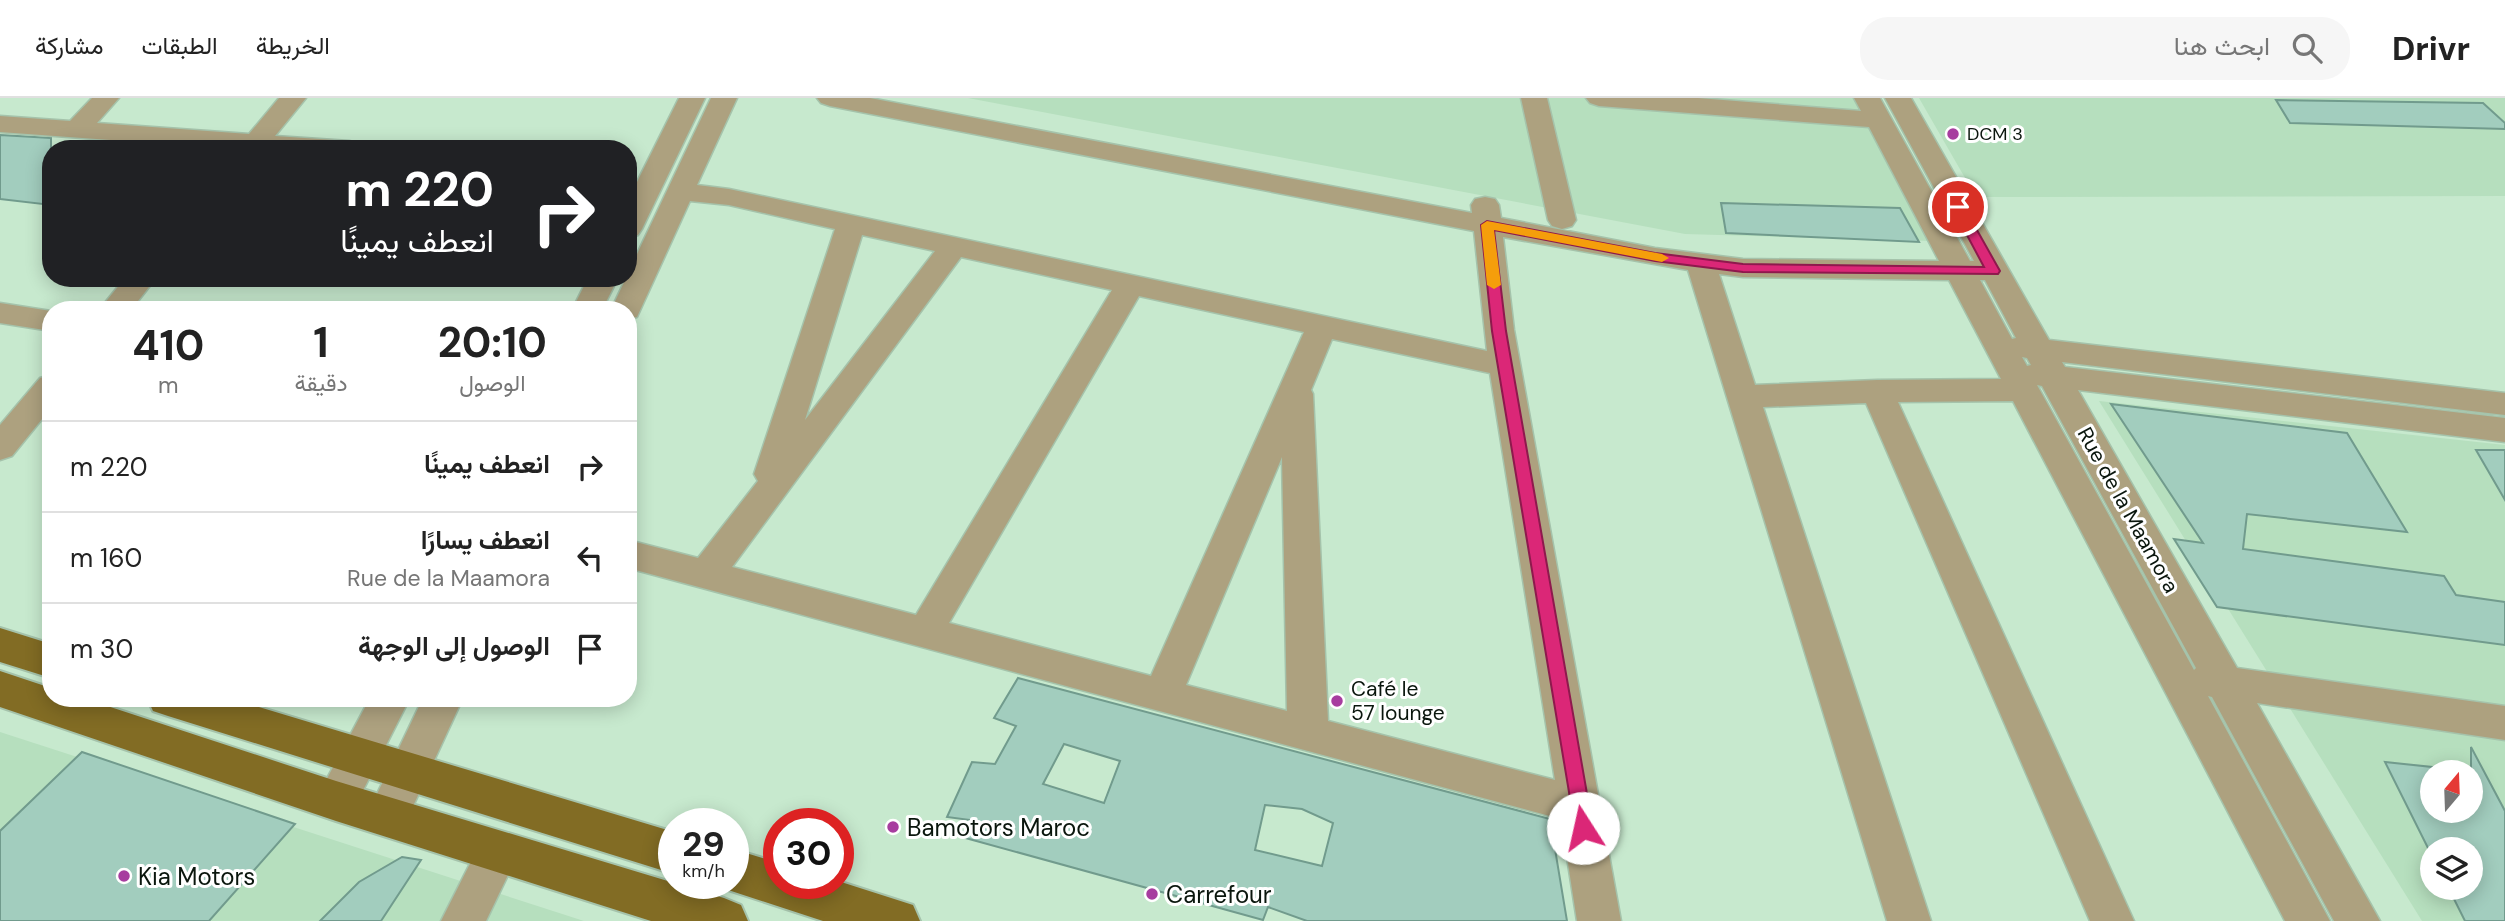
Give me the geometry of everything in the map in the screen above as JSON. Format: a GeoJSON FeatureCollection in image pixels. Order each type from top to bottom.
{"type":"FeatureCollection","features":[{"type":"Feature","properties":{"kind":"main road"},"geometry":{"type":"LineString","coordinates":[[0,645],[42,658]]}},
{"type":"Feature","properties":{"kind":"main road"},"geometry":{"type":"LineString","coordinates":[[0,689],[42,703]]}},
{"type":"Feature","properties":{"kind":"main road"},"geometry":{"type":"LineString","coordinates":[[54,707],[336,801],[724,921]]}},
{"type":"Feature","properties":{"kind":"main road"},"geometry":{"type":"LineString","coordinates":[[197,707],[658,848]]}},
{"type":"Feature","properties":{"kind":"main road"},"geometry":{"type":"LineString","coordinates":[[749,876],[896,921]]}},
{"type":"Feature","properties":{"kind":"street"},"geometry":{"type":"LineString","coordinates":[[76,130],[106,98]]}},
{"type":"Feature","properties":{"kind":"street"},"geometry":{"type":"LineString","coordinates":[[257,140],[293,98]]}},
{"type":"Feature","properties":{"kind":"street"},"geometry":{"type":"LineString","coordinates":[[637,211],[692,98]]}},
{"type":"Feature","properties":{"kind":"street"},"geometry":{"type":"LineString","coordinates":[[637,270],[685,184],[724,98]]}},
{"type":"Feature","properties":{"kind":"street"},"geometry":{"type":"LineString","coordinates":[[830,98],[1486,215],[1562,220],[1699,244],[1971,261]]}},
{"type":"Feature","properties":{"kind":"street"},"geometry":{"type":"LineString","coordinates":[[920,98],[1486,215],[1700,264],[1743,268],[1971,261]]}},
{"type":"Feature","properties":{"kind":"street"},"geometry":{"type":"LineString","coordinates":[[1534,98],[1562,220]]}},
{"type":"Feature","properties":{"kind":"street"},"geometry":{"type":"LineString","coordinates":[[1599,98],[1882,105]]}},
{"type":"Feature","properties":{"kind":"street","name":"Rue de la Maamora"},"geometry":{"type":"LineString","coordinates":[[1882,105],[1971,261],[2026,366],[2180,678],[2308,921]]}},
{"type":"Feature","properties":{"kind":"street"},"geometry":{"type":"LineString","coordinates":[[0,124],[194,140]]}},
{"type":"Feature","properties":{"kind":"street"},"geometry":{"type":"LineString","coordinates":[[637,172],[656,173],[729,197],[1505,366]]}},
{"type":"Feature","properties":{"kind":"street"},"geometry":{"type":"LineString","coordinates":[[1486,215],[1505,366],[1599,921]]}},
{"type":"Feature","properties":{"kind":"street"},"geometry":{"type":"LineString","coordinates":[[762,500],[851,224]]}},
{"type":"Feature","properties":{"kind":"street"},"geometry":{"type":"LineString","coordinates":[[706,575],[954,246]]}},
{"type":"Feature","properties":{"kind":"street"},"geometry":{"type":"LineString","coordinates":[[1700,264],[1909,921]]}},
{"type":"Feature","properties":{"kind":"street"},"geometry":{"type":"LineString","coordinates":[[925,632],[1129,285]]}},
{"type":"Feature","properties":{"kind":"street"},"geometry":{"type":"LineString","coordinates":[[122,301],[133,287]]}},
{"type":"Feature","properties":{"kind":"street"},"geometry":{"type":"LineString","coordinates":[[0,313],[42,320]]}},
{"type":"Feature","properties":{"kind":"street"},"geometry":{"type":"LineString","coordinates":[[1162,695],[1322,326]]}},
{"type":"Feature","properties":{"kind":"street"},"geometry":{"type":"LineString","coordinates":[[1741,397],[1877,391],[2026,366],[2505,404]]}},
{"type":"Feature","properties":{"kind":"street"},"geometry":{"type":"LineString","coordinates":[[2026,366],[2505,430]]}},
{"type":"Feature","properties":{"kind":"street","name":"Rue de la Maamora"},"geometry":{"type":"LineString","coordinates":[[2026,366],[2224,681],[2358,921]]}},
{"type":"Feature","properties":{"kind":"street"},"geometry":{"type":"LineString","coordinates":[[1296,386],[1308,733]]}},
{"type":"Feature","properties":{"kind":"street"},"geometry":{"type":"LineString","coordinates":[[1877,391],[2112,921]]}},
{"type":"Feature","properties":{"kind":"street"},"geometry":{"type":"LineString","coordinates":[[0,448],[42,397]]}},
{"type":"Feature","properties":{"kind":"street"},"geometry":{"type":"LineString","coordinates":[[637,556],[1579,805]]}},
{"type":"Feature","properties":{"kind":"street"},"geometry":{"type":"LineString","coordinates":[[2180,678],[2224,681],[2505,723]]}},
{"type":"Feature","properties":{"kind":"street"},"geometry":{"type":"LineString","coordinates":[[336,801],[385,707]]}},
{"type":"Feature","properties":{"kind":"street"},"geometry":{"type":"LineString","coordinates":[[387,817],[439,707]]}},
{"type":"Feature","properties":{"kind":"street"},"geometry":{"type":"LineString","coordinates":[[463,921],[498,852]]}},
{"type":"Feature","properties":{"kind":"shaded area"},"geometry":{"type":"Polygon","coordinates":[[[968,98],[1855,98],[1933,241],[1685,234],[968,98]]]}},
{"type":"Feature","properties":{"kind":"shaded area"},"geometry":{"type":"Polygon","coordinates":[[[1919,98],[2505,98],[2505,196],[1976,197],[1919,98]]]}},
{"type":"Feature","properties":{"kind":"shaded area"},"geometry":{"type":"Polygon","coordinates":[[[2099,401],[2505,445],[2505,921],[2422,921],[2099,401]]]}},
{"type":"Feature","properties":{"kind":"shaded area","name":"Kia Motors"},"geometry":{"type":"Polygon","coordinates":[[[0,732],[584,921],[0,921],[0,732]]]}},
{"type":"Feature","properties":{"kind":"building"},"geometry":{"type":"Polygon","coordinates":[[[2276,100],[2483,103],[2505,123],[2505,129],[2290,123],[2276,100]]]}},
{"type":"Feature","properties":{"kind":"building"},"geometry":{"type":"Polygon","coordinates":[[[0,135],[51,138],[42,140],[42,204],[0,199],[0,135]]]}},
{"type":"Feature","properties":{"kind":"building"},"geometry":{"type":"Polygon","coordinates":[[[1721,203],[1900,208],[1919,242],[1726,233],[1721,203]]]}},
{"type":"Feature","properties":{"kind":"building"},"geometry":{"type":"Polygon","coordinates":[[[2111,404],[2347,433],[2407,532],[2247,514],[2243,549],[2444,576],[2456,595],[2505,602],[2505,645],[2217,607],[2174,539],[2203,543],[2111,404]]]}},
{"type":"Feature","properties":{"kind":"building"},"geometry":{"type":"Polygon","coordinates":[[[2476,450],[2505,450],[2505,500],[2476,450]]]}},
{"type":"Feature","properties":{"kind":"building"},"geometry":{"type":"Polygon","coordinates":[[[1018,678],[1550,819],[1567,921],[1307,921],[1268,907],[1263,920],[962,837],[970,820],[947,817],[972,762],[995,764],[1016,726],[994,718],[1018,678]],[[1064,744],[1043,784],[1104,803],[1120,761],[1064,744]],[[1265,805],[1255,850],[1322,866],[1333,823],[1302,809],[1265,805]]]}},
{"type":"Feature","properties":{"kind":"building"},"geometry":{"type":"Polygon","coordinates":[[[2471,747],[2478,760],[2471,760],[2471,747]]]}},
{"type":"Feature","properties":{"kind":"building","name":"Kia Motors"},"geometry":{"type":"Polygon","coordinates":[[[82,752],[295,824],[209,921],[0,921],[0,831],[82,752]]]}},
{"type":"Feature","properties":{"kind":"building"},"geometry":{"type":"Polygon","coordinates":[[[2385,762],[2420,766],[2420,823],[2483,823],[2483,770],[2505,811],[2505,921],[2465,921],[2454,900],[2483,900],[2483,837],[2422,837],[2385,762]]]}},
{"type":"Feature","properties":{"kind":"building"},"geometry":{"type":"Polygon","coordinates":[[[402,857],[421,860],[381,921],[320,921],[359,882],[402,857]]]}},
{"type":"Feature","properties":{"kind":"slow traffic"},"geometry":{"type":"LineString","coordinates":[[1494,285],[1487,225],[1662,258]]}},
{"type":"Feature","properties":{"kind":"place","name":"DCM 3"},"geometry":{"type":"Point","coordinates":[1953,134]}},
{"type":"Feature","properties":{"kind":"place","name":"Café le 57 lounge"},"geometry":{"type":"Point","coordinates":[1337,701]}},
{"type":"Feature","properties":{"kind":"place","name":"Bamotors Maroc"},"geometry":{"type":"Point","coordinates":[893,827]}},
{"type":"Feature","properties":{"kind":"place","name":"Kia Motors"},"geometry":{"type":"Point","coordinates":[124,876]}},
{"type":"Feature","properties":{"kind":"place","name":"Carrefour"},"geometry":{"type":"Point","coordinates":[1152,894]}},
{"type":"Feature","properties":{"kind":"route"},"geometry":{"type":"LineString","coordinates":[[1583,828],[1499,331],[1487,225],[1655,257],[1743,268],[1993,271],[1958,207]]}}]}
